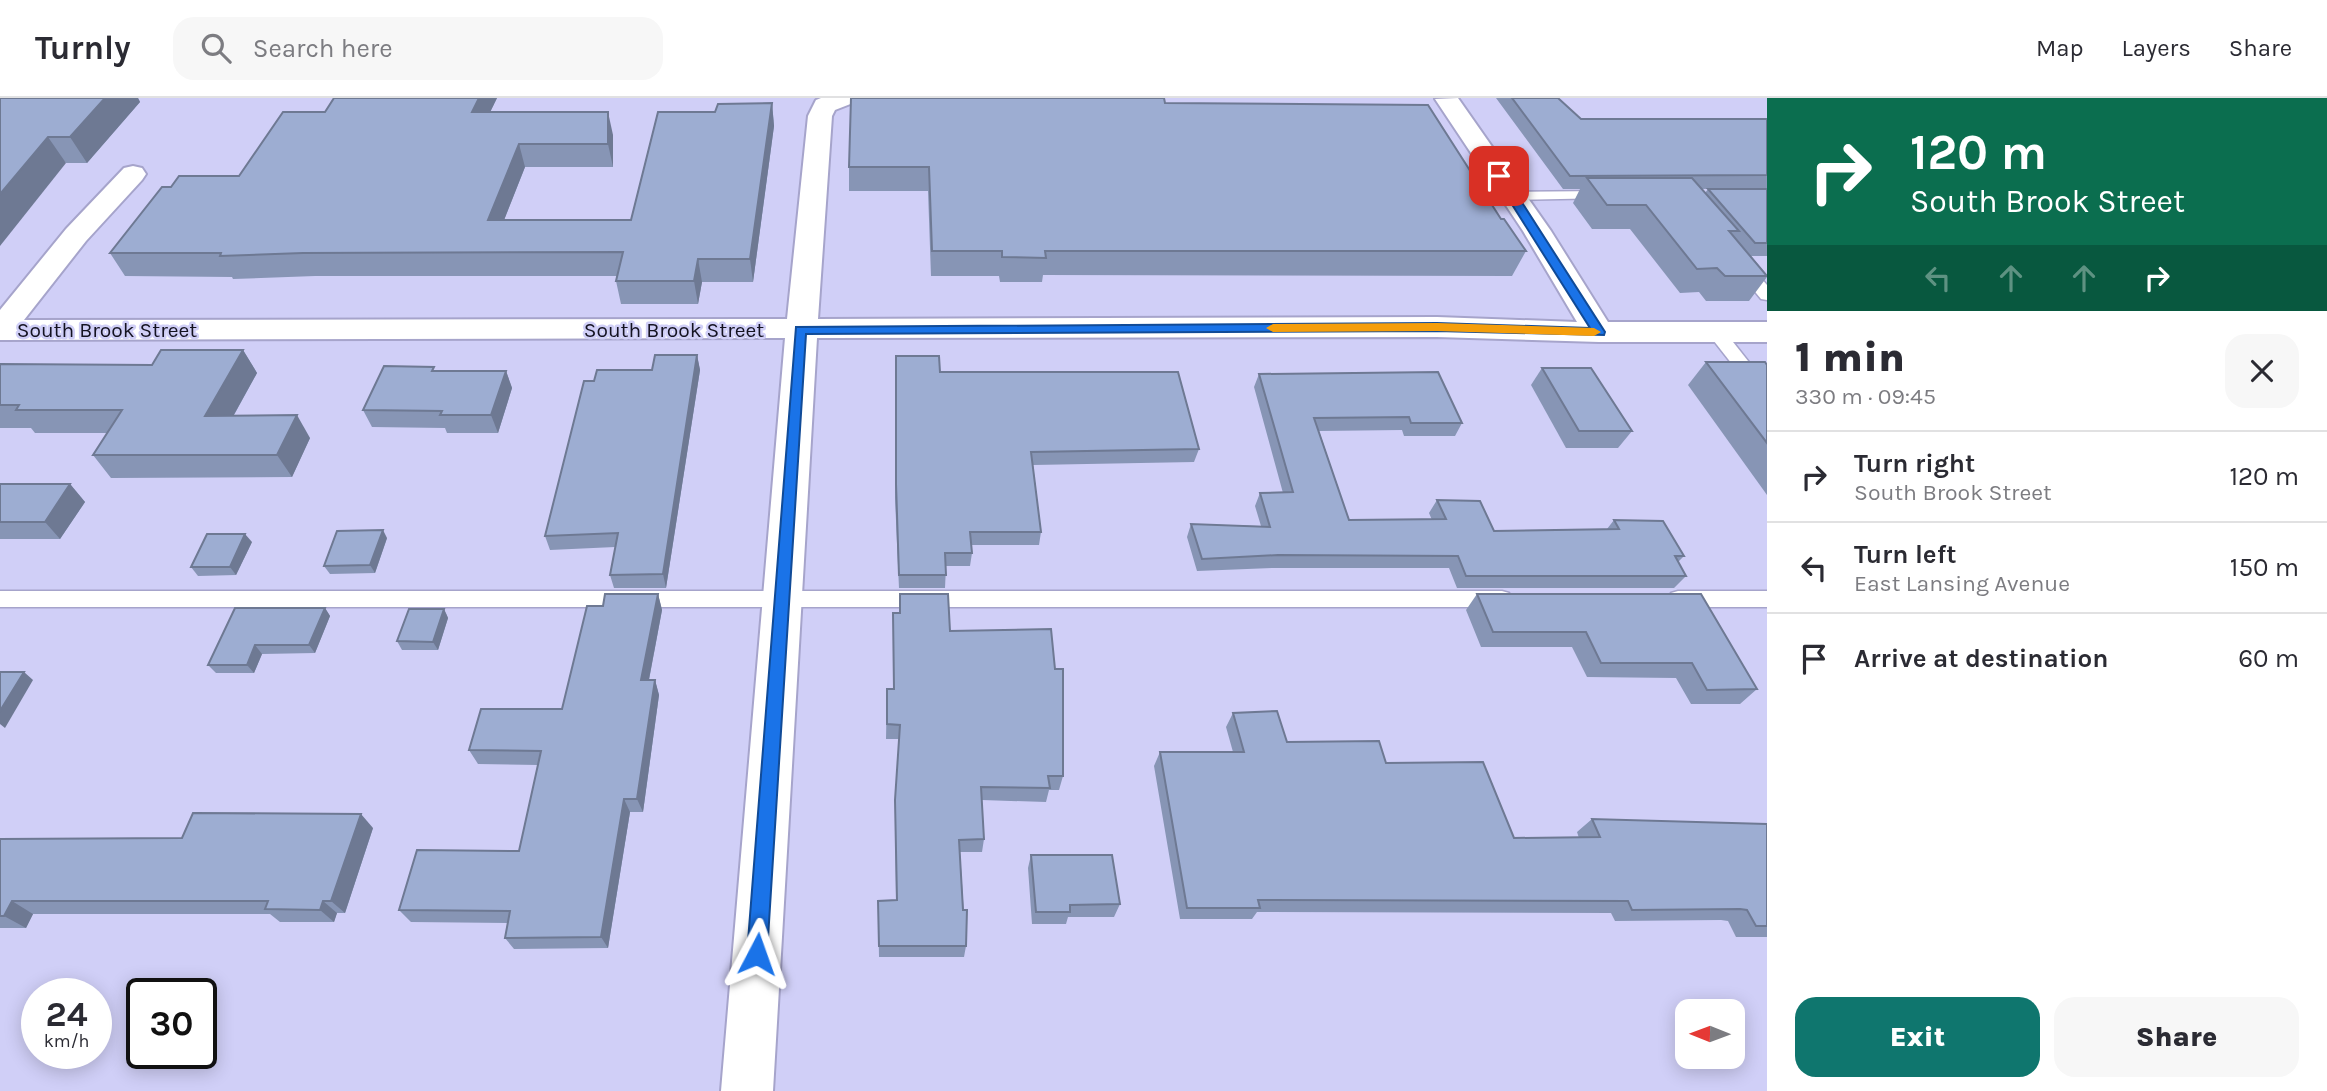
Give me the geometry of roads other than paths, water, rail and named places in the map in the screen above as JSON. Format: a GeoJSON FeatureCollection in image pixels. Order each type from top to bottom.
{"type":"FeatureCollection","features":[{"type":"Feature","properties":{"kind":"street"},"geometry":{"type":"LineString","coordinates":[[1439,98],[1472,98]]}},
{"type":"Feature","properties":{"kind":"street"},"geometry":{"type":"LineString","coordinates":[[1447,99],[1599,332]]}},
{"type":"Feature","properties":{"kind":"street"},"geometry":{"type":"LineString","coordinates":[[747,1091],[800,330],[820,116],[835,101]]}},
{"type":"Feature","properties":{"kind":"street"},"geometry":{"type":"LineString","coordinates":[[0,330],[76,234],[133,174]]}},
{"type":"Feature","properties":{"kind":"street","name":"South Brook Street"},"geometry":{"type":"LineString","coordinates":[[0,330],[1437,327],[1599,332],[1767,332]]}},
{"type":"Feature","properties":{"kind":"lane"},"geometry":{"type":"LineString","coordinates":[[1512,196],[1616,195]]}},
{"type":"Feature","properties":{"kind":"lane"},"geometry":{"type":"LineString","coordinates":[[1732,255],[1767,295]]}},
{"type":"Feature","properties":{"kind":"lane"},"geometry":{"type":"LineString","coordinates":[[1716,332],[1767,397]]}},
{"type":"Feature","properties":{"kind":"lane"},"geometry":{"type":"LineString","coordinates":[[0,599],[1518,599]]}},
{"type":"Feature","properties":{"kind":"lane"},"geometry":{"type":"LineString","coordinates":[[1656,599],[1767,599]]}}]}
